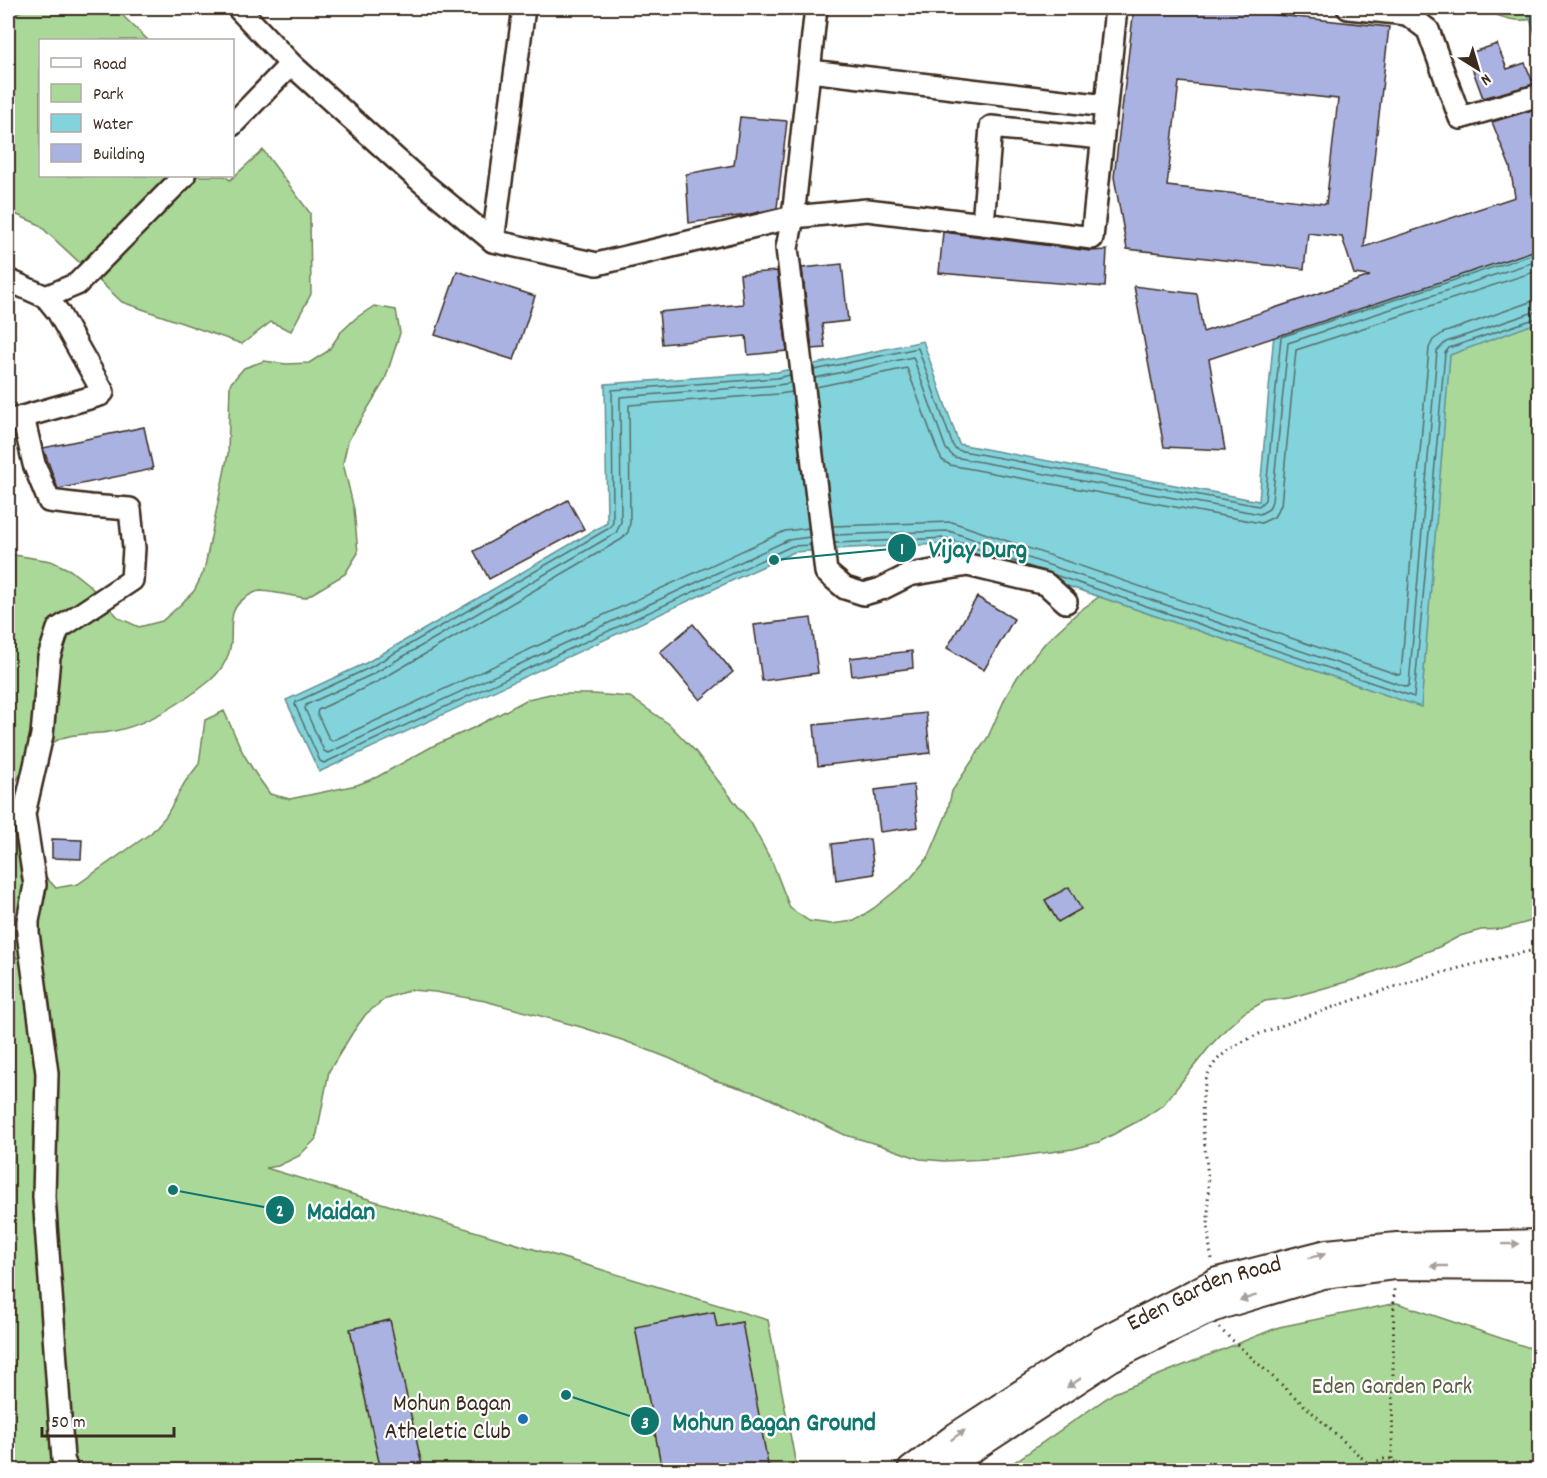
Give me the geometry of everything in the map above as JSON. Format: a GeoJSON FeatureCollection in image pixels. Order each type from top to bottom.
{"type":"FeatureCollection","features":[{"type":"Feature","properties":{"kind":"main road","name":"Eden Garden Road"},"geometry":{"type":"LineString","coordinates":[[911,1470],[956,1436],[1103,1340],[1217,1281],[1327,1253],[1397,1246],[1539,1243]]}},
{"type":"Feature","properties":{"kind":"main road","name":"Eden Garden Road"},"geometry":{"type":"LineString","coordinates":[[944,1470],[969,1451],[1111,1359],[1202,1312],[1323,1275],[1394,1266],[1539,1267]]}},
{"type":"Feature","properties":{"kind":"lane"},"geometry":{"type":"LineString","coordinates":[[238,8],[291,64],[417,178],[493,241],[597,264],[793,217],[867,210],[1092,238],[1116,8]]}},
{"type":"Feature","properties":{"kind":"lane"},"geometry":{"type":"LineString","coordinates":[[493,241],[524,8]]}},
{"type":"Feature","properties":{"kind":"lane"},"geometry":{"type":"LineString","coordinates":[[816,8],[793,217],[787,248],[826,572],[845,588],[864,594],[881,590],[909,575],[968,565],[1046,584],[1066,602]]}},
{"type":"Feature","properties":{"kind":"lane"},"geometry":{"type":"LineString","coordinates":[[1348,8],[1407,11],[1428,30],[1460,118],[1539,95]]}},
{"type":"Feature","properties":{"kind":"lane"},"geometry":{"type":"LineString","coordinates":[[234,123],[291,64]]}},
{"type":"Feature","properties":{"kind":"lane"},"geometry":{"type":"LineString","coordinates":[[810,71],[1106,106]]}},
{"type":"Feature","properties":{"kind":"lane"},"geometry":{"type":"LineString","coordinates":[[983,224],[991,127],[1101,138]]}},
{"type":"Feature","properties":{"kind":"lane"},"geometry":{"type":"LineString","coordinates":[[46,297],[76,284],[183,177]]}},
{"type":"Feature","properties":{"kind":"lane"},"geometry":{"type":"LineString","coordinates":[[8,280],[46,297],[58,312],[103,392],[100,395],[15,419],[49,501],[130,509],[134,548],[132,580],[58,629],[50,657],[42,735],[24,814],[34,885],[28,933],[47,1073],[44,1197],[63,1459],[67,1470]]}},
{"type":"Feature","properties":{"kind":"path"},"geometry":{"type":"LineString","coordinates":[[1208,1212],[1208,1179],[1204,1145],[1204,1090],[1214,1064],[1221,1057],[1239,1044],[1299,1019],[1400,984],[1539,948]]}},
{"type":"Feature","properties":{"kind":"path"},"geometry":{"type":"LineString","coordinates":[[1394,1266],[1392,1459],[1401,1470]]}},
{"type":"Feature","properties":{"kind":"path"},"geometry":{"type":"LineString","coordinates":[[1202,1312],[1370,1468],[1380,1459],[1392,1459]]}},
{"type":"Feature","properties":{"kind":"green space"},"geometry":{"type":"Polygon","coordinates":[[[30,8],[109,8],[121,14],[147,39],[39,39],[39,177],[226,177],[230,180],[263,150],[310,213],[311,294],[291,331],[271,322],[242,344],[122,302],[38,224],[8,211],[8,49],[10,43],[8,41],[8,16],[30,8]]]}},
{"type":"Feature","properties":{"kind":"green space"},"geometry":{"type":"Polygon","coordinates":[[[1484,8],[1539,8],[1539,17],[1525,20],[1511,19],[1484,8]]]}},
{"type":"Feature","properties":{"kind":"green space"},"geometry":{"type":"Polygon","coordinates":[[[1539,288],[1539,919],[1503,929],[1481,930],[1460,936],[1439,947],[1353,980],[1289,998],[1265,1001],[1245,1012],[1228,1027],[1163,1105],[1142,1119],[1099,1142],[1073,1149],[1006,1158],[944,1161],[920,1159],[845,1135],[760,1094],[714,1080],[671,1059],[581,1027],[485,1001],[435,992],[411,990],[386,998],[366,1014],[329,1071],[316,1139],[299,1156],[278,1166],[266,1168],[768,1320],[797,1470],[8,1470],[8,958],[18,958],[8,950],[8,554],[51,561],[70,570],[89,585],[119,618],[139,627],[162,621],[194,591],[204,571],[228,454],[230,384],[244,368],[264,361],[286,364],[309,363],[328,351],[341,332],[374,306],[396,310],[400,333],[385,380],[348,441],[343,463],[354,509],[358,553],[345,574],[305,598],[261,591],[240,602],[232,617],[230,651],[224,664],[209,681],[181,702],[134,726],[109,732],[62,738],[31,760],[11,791],[10,819],[14,832],[29,857],[56,888],[78,884],[151,833],[166,816],[185,782],[199,764],[205,720],[224,711],[243,753],[270,794],[290,799],[357,785],[377,777],[433,746],[528,699],[550,694],[593,694],[630,697],[669,724],[695,751],[751,823],[773,864],[790,908],[809,921],[831,924],[854,921],[874,908],[910,879],[929,856],[947,813],[952,791],[988,737],[1006,696],[1018,676],[1045,643],[1077,613],[1131,573],[1243,551],[1296,443],[1539,288]]]}},
{"type":"Feature","properties":{"kind":"green space","name":"Eden Garden Park"},"geometry":{"type":"Polygon","coordinates":[[[1397,1303],[1539,1351],[1539,1470],[1003,1470],[1114,1393],[1279,1327],[1397,1303]]]}},
{"type":"Feature","properties":{"kind":"water"},"geometry":{"type":"Polygon","coordinates":[[[1526,8],[1539,8],[1539,44],[1526,8]]]}},
{"type":"Feature","properties":{"kind":"water"},"geometry":{"type":"Polygon","coordinates":[[[1539,246],[1539,322],[1450,355],[1421,707],[945,544],[794,552],[319,772],[286,700],[366,663],[607,523],[605,384],[777,372],[923,341],[959,444],[1259,501],[1274,333],[1539,246]]]}},
{"type":"Feature","properties":{"kind":"building"},"geometry":{"type":"Polygon","coordinates":[[[1134,8],[1211,8],[1389,27],[1364,247],[1515,197],[1510,167],[1492,122],[1539,108],[1539,249],[1209,359],[1225,450],[1164,447],[1134,286],[1197,294],[1203,332],[1370,276],[1354,274],[1342,237],[1308,233],[1304,269],[1127,249],[1114,177],[1134,8]],[[1179,82],[1167,186],[1326,204],[1338,99],[1179,82]]]}},
{"type":"Feature","properties":{"kind":"building"},"geometry":{"type":"Polygon","coordinates":[[[1497,44],[1507,69],[1525,63],[1532,80],[1539,77],[1539,83],[1483,98],[1467,54],[1497,44]]]}},
{"type":"Feature","properties":{"kind":"building"},"geometry":{"type":"Polygon","coordinates":[[[740,117],[787,121],[777,208],[689,223],[686,174],[734,165],[740,117]]]}},
{"type":"Feature","properties":{"kind":"building"},"geometry":{"type":"Polygon","coordinates":[[[943,232],[1090,251],[1107,250],[1105,287],[939,273],[943,232]]]}},
{"type":"Feature","properties":{"kind":"building"},"geometry":{"type":"Polygon","coordinates":[[[842,264],[848,321],[822,324],[825,348],[812,349],[802,268],[842,264]]]}},
{"type":"Feature","properties":{"kind":"building"},"geometry":{"type":"Polygon","coordinates":[[[457,271],[535,296],[514,360],[435,335],[457,271]]]}},
{"type":"Feature","properties":{"kind":"building"},"geometry":{"type":"Polygon","coordinates":[[[777,271],[787,351],[748,355],[746,336],[662,344],[659,312],[743,304],[740,274],[777,271]]]}},
{"type":"Feature","properties":{"kind":"building"},"geometry":{"type":"Polygon","coordinates":[[[144,427],[153,469],[58,489],[43,448],[144,427]]]}},
{"type":"Feature","properties":{"kind":"building"},"geometry":{"type":"Polygon","coordinates":[[[568,500],[584,529],[489,579],[474,551],[568,500]]]}},
{"type":"Feature","properties":{"kind":"building"},"geometry":{"type":"Polygon","coordinates":[[[977,597],[1014,619],[984,670],[947,648],[977,597]]]}},
{"type":"Feature","properties":{"kind":"building"},"geometry":{"type":"Polygon","coordinates":[[[811,618],[818,673],[762,681],[754,625],[811,618]]]}},
{"type":"Feature","properties":{"kind":"building"},"geometry":{"type":"Polygon","coordinates":[[[693,624],[733,672],[700,700],[660,652],[693,624]]]}},
{"type":"Feature","properties":{"kind":"building"},"geometry":{"type":"Polygon","coordinates":[[[912,651],[913,668],[852,676],[850,658],[912,651]]]}},
{"type":"Feature","properties":{"kind":"building"},"geometry":{"type":"Polygon","coordinates":[[[926,713],[930,753],[818,766],[814,725],[926,713]]]}},
{"type":"Feature","properties":{"kind":"building"},"geometry":{"type":"Polygon","coordinates":[[[913,785],[918,827],[880,832],[875,790],[913,785]]]}},
{"type":"Feature","properties":{"kind":"building"},"geometry":{"type":"Polygon","coordinates":[[[52,839],[82,840],[81,859],[52,858],[52,839]]]}},
{"type":"Feature","properties":{"kind":"building"},"geometry":{"type":"Polygon","coordinates":[[[870,839],[874,874],[836,880],[832,844],[870,839]]]}},
{"type":"Feature","properties":{"kind":"building"},"geometry":{"type":"Polygon","coordinates":[[[1069,887],[1081,909],[1058,922],[1045,900],[1069,887]]]}},
{"type":"Feature","properties":{"kind":"building"},"geometry":{"type":"Polygon","coordinates":[[[714,1312],[717,1327],[742,1322],[769,1470],[662,1470],[635,1327],[714,1312]]]}},
{"type":"Feature","properties":{"kind":"building"},"geometry":{"type":"Polygon","coordinates":[[[390,1320],[423,1470],[381,1470],[377,1453],[350,1329],[390,1320]]]}},
{"type":"Feature","properties":{"kind":"place","name":"Vijay Durg"},"geometry":{"type":"Point","coordinates":[774,560]}},
{"type":"Feature","properties":{"kind":"place","name":"Maidan"},"geometry":{"type":"Point","coordinates":[173,1190]}},
{"type":"Feature","properties":{"kind":"place","name":"Mohun Bagan Ground"},"geometry":{"type":"Point","coordinates":[566,1395]}},
{"type":"Feature","properties":{"kind":"place","name":"Mohun Bagan Atheletic Club"},"geometry":{"type":"Point","coordinates":[523,1419]}}]}
